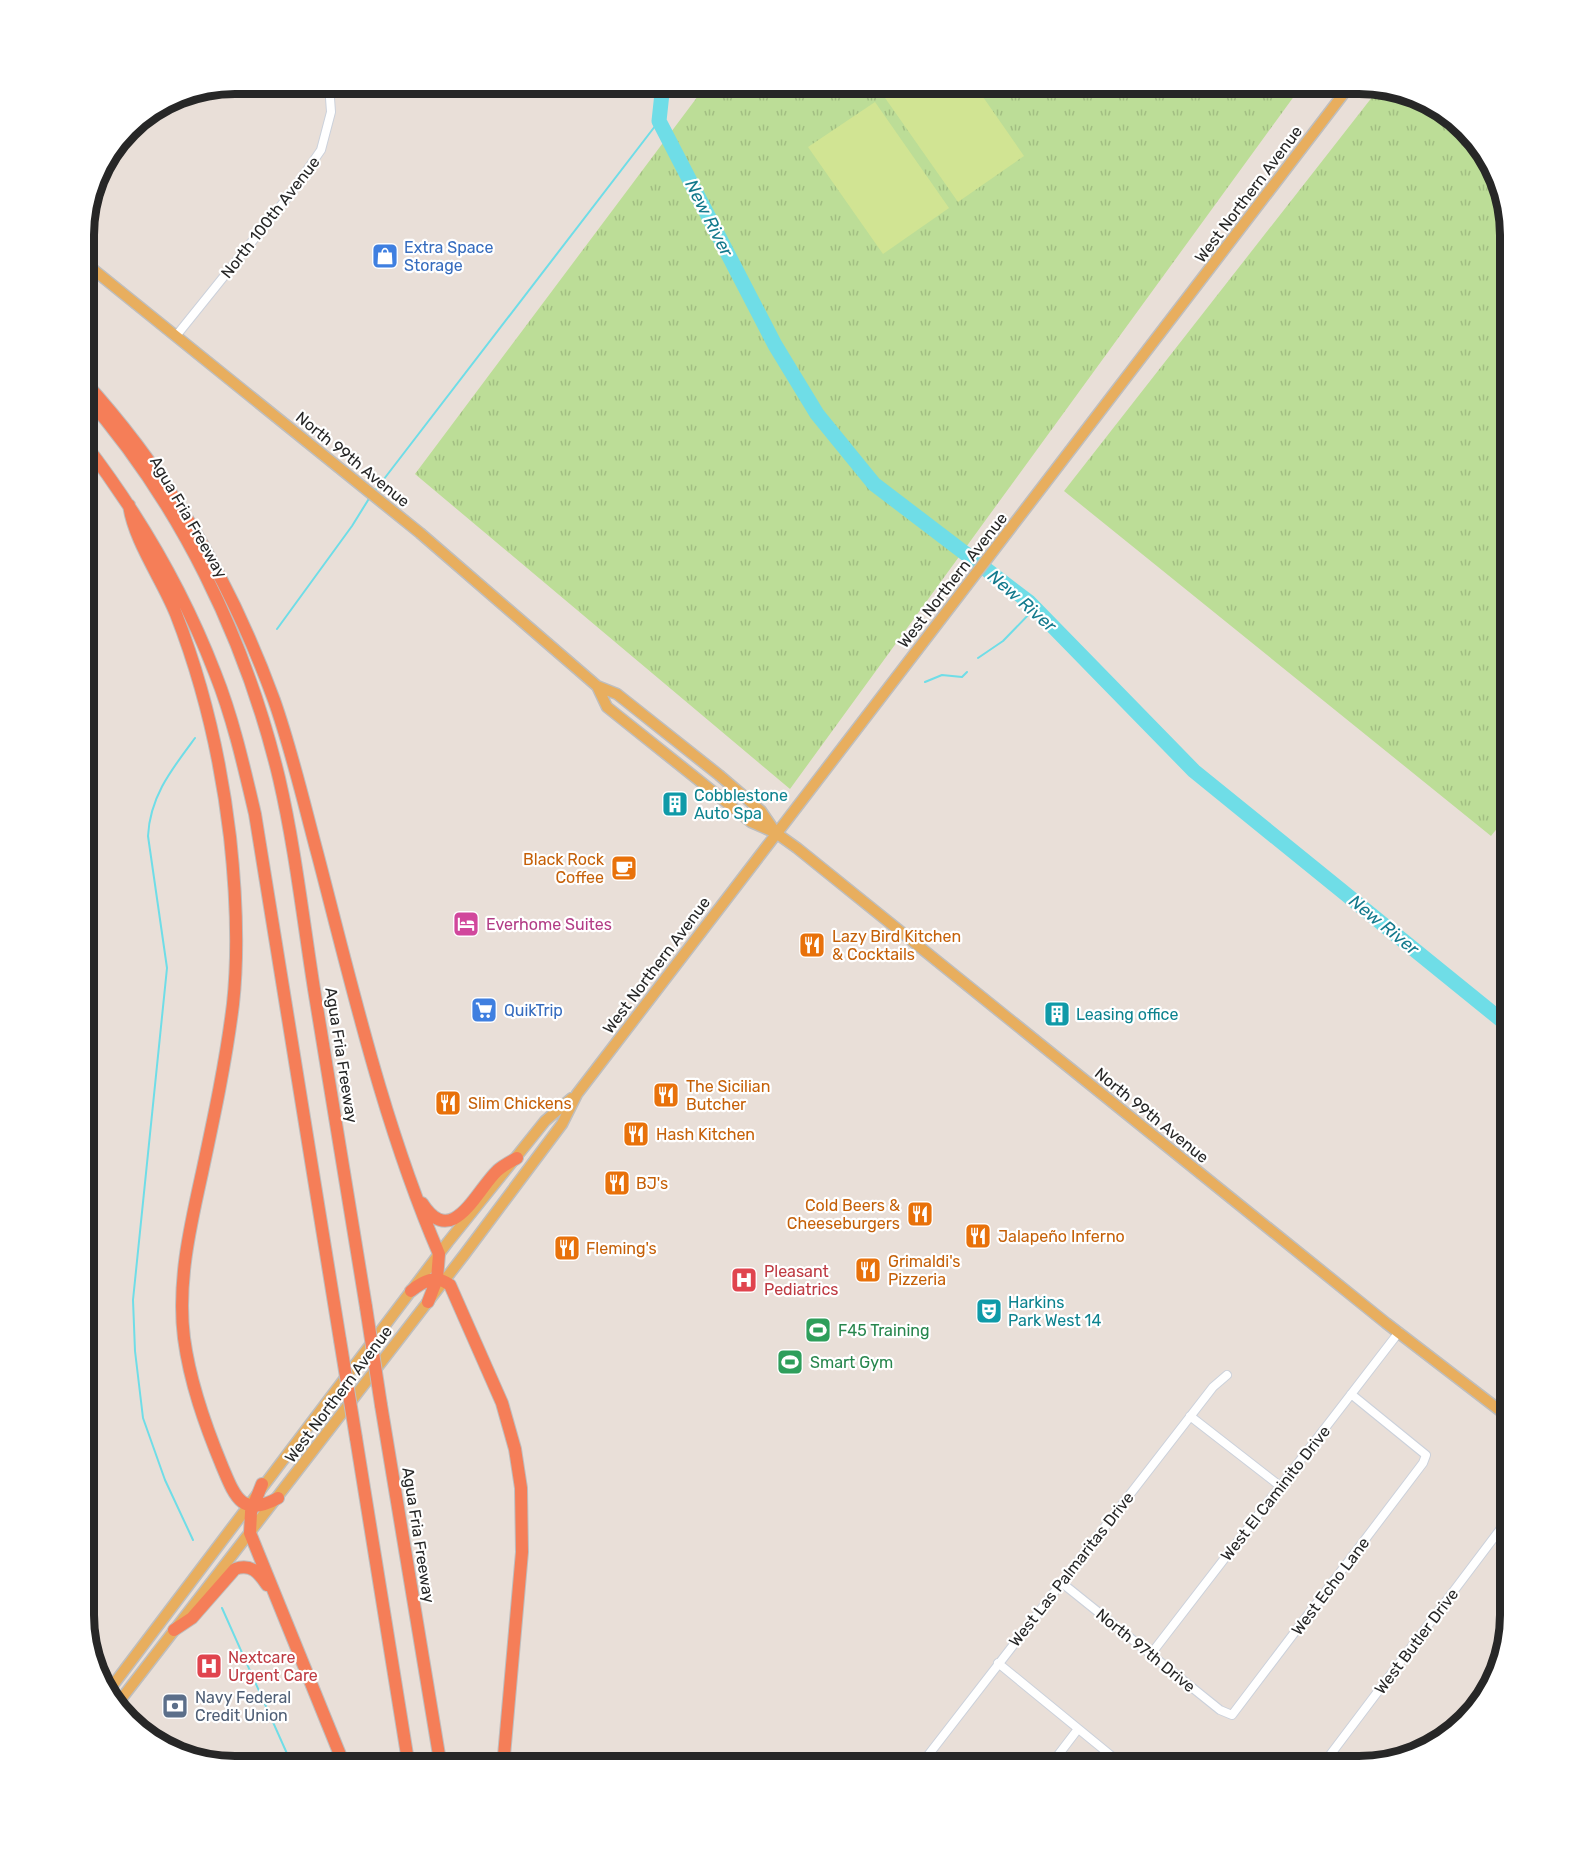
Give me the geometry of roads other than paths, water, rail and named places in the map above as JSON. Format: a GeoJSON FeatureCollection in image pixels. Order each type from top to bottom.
{"type":"FeatureCollection","features":[{"type":"Feature","properties":{"kind":"highway"},"geometry":{"type":"LineString","coordinates":[[95,393],[165,481],[199,537],[253,649],[273,699],[295,765],[380,1091],[439,1254],[441,1280],[428,1302]]}},
{"type":"Feature","properties":{"kind":"highway","name":"Agua Fria Freeway"},"geometry":{"type":"LineString","coordinates":[[95,408],[141,465],[195,555],[239,651],[266,732],[293,851],[439,1756]]}},
{"type":"Feature","properties":{"kind":"highway"},"geometry":{"type":"LineString","coordinates":[[95,458],[129,506],[168,570],[200,638],[216,675],[255,814],[407,1756]]}},
{"type":"Feature","properties":{"kind":"highway"},"geometry":{"type":"LineString","coordinates":[[129,506],[137,534],[159,573],[199,677],[219,760],[230,837],[236,910],[233,1003],[223,1070],[192,1221],[183,1275],[182,1305],[184,1338],[196,1396],[231,1487],[249,1506]]}},
{"type":"Feature","properties":{"kind":"highway"},"geometry":{"type":"LineString","coordinates":[[419,1198],[435,1218],[444,1221],[454,1219],[463,1212],[498,1170],[517,1158]]}},
{"type":"Feature","properties":{"kind":"highway"},"geometry":{"type":"LineString","coordinates":[[411,1291],[425,1281],[441,1280],[453,1289],[502,1403],[514,1449],[520,1488],[522,1552],[504,1756]]}},
{"type":"Feature","properties":{"kind":"highway"},"geometry":{"type":"LineString","coordinates":[[262,1484],[249,1506],[250,1533],[340,1756]]}},
{"type":"Feature","properties":{"kind":"highway"},"geometry":{"type":"LineString","coordinates":[[249,1506],[265,1505],[278,1498]]}},
{"type":"Feature","properties":{"kind":"highway"},"geometry":{"type":"LineString","coordinates":[[174,1630],[192,1618],[229,1573],[242,1567],[253,1569],[259,1574],[275,1596]]}},
{"type":"Feature","properties":{"kind":"main road"},"geometry":{"type":"LineString","coordinates":[[1338,101],[1341,95]]}},
{"type":"Feature","properties":{"kind":"main road","name":"West Northern Avenue"},"geometry":{"type":"LineString","coordinates":[[441,1280],[562,1124],[577,1094],[1343,95]]}},
{"type":"Feature","properties":{"kind":"main road","name":"North 99th Avenue"},"geometry":{"type":"LineString","coordinates":[[95,271],[388,507],[597,686],[617,694],[719,775],[762,811],[776,833]]}},
{"type":"Feature","properties":{"kind":"main road","name":"North 99th Avenue"},"geometry":{"type":"LineString","coordinates":[[597,686],[607,707],[751,822],[776,833],[1500,1410]]}},
{"type":"Feature","properties":{"kind":"main road","name":"West Northern Avenue"},"geometry":{"type":"LineString","coordinates":[[262,1484],[544,1121],[577,1094]]}},
{"type":"Feature","properties":{"kind":"main road","name":"West Northern Avenue"},"geometry":{"type":"LineString","coordinates":[[122,1698],[428,1302]]}},
{"type":"Feature","properties":{"kind":"main road"},"geometry":{"type":"LineString","coordinates":[[113,1685],[249,1506]]}},
{"type":"Feature","properties":{"kind":"street","name":"North 100th Avenue"},"geometry":{"type":"LineString","coordinates":[[176,336],[291,194],[321,150],[331,112],[330,95]]}},
{"type":"Feature","properties":{"kind":"street","name":"West El Caminito Drive"},"geometry":{"type":"LineString","coordinates":[[1151,1654],[1399,1332]]}},
{"type":"Feature","properties":{"kind":"street","name":"West Las Palmaritas Drive"},"geometry":{"type":"LineString","coordinates":[[927,1756],[1212,1387],[1227,1375]]}},
{"type":"Feature","properties":{"kind":"street","name":"West Echo Lane"},"geometry":{"type":"LineString","coordinates":[[1232,1715],[1423,1463],[1426,1455],[1352,1394]]}},
{"type":"Feature","properties":{"kind":"street"},"geometry":{"type":"LineString","coordinates":[[1190,1416],[1281,1486]]}},
{"type":"Feature","properties":{"kind":"street","name":"West Butler Drive"},"geometry":{"type":"LineString","coordinates":[[1329,1756],[1500,1530]]}},
{"type":"Feature","properties":{"kind":"street","name":"North 97th Drive"},"geometry":{"type":"LineString","coordinates":[[1062,1583],[1220,1710],[1232,1715]]}},
{"type":"Feature","properties":{"kind":"street"},"geometry":{"type":"LineString","coordinates":[[998,1664],[1111,1756]]}},
{"type":"Feature","properties":{"kind":"street"},"geometry":{"type":"LineString","coordinates":[[1057,1756],[1078,1729]]}},
{"type":"Feature","properties":{"kind":"waterway","name":"New River"},"geometry":{"type":"LineString","coordinates":[[662,95],[659,121],[775,345],[817,414],[874,484],[1029,602],[1194,771],[1500,1019]]}},
{"type":"Feature","properties":{"kind":"waterway"},"geometry":{"type":"LineString","coordinates":[[374,492],[659,121]]}},
{"type":"Feature","properties":{"kind":"waterway"},"geometry":{"type":"LineString","coordinates":[[277,629],[352,526],[370,497]]}},
{"type":"Feature","properties":{"kind":"waterway"},"geometry":{"type":"LineString","coordinates":[[978,658],[1003,641],[1035,608]]}},
{"type":"Feature","properties":{"kind":"waterway"},"geometry":{"type":"LineString","coordinates":[[925,682],[942,675],[962,677],[967,672]]}},
{"type":"Feature","properties":{"kind":"waterway"},"geometry":{"type":"LineString","coordinates":[[193,1540],[165,1480],[143,1418],[135,1351],[133,1300],[167,968],[148,836],[153,808],[158,796],[171,772],[195,738]]}},
{"type":"Feature","properties":{"kind":"waterway"},"geometry":{"type":"LineString","coordinates":[[222,1608],[288,1756]]}},
{"type":"Feature","properties":{"kind":"place","name":"Extra Space Storage"},"geometry":{"type":"Point","coordinates":[385,256]}},
{"type":"Feature","properties":{"kind":"place","name":"Cobblestone Auto Spa"},"geometry":{"type":"Point","coordinates":[675,804]}},
{"type":"Feature","properties":{"kind":"place","name":"Black Rock Coffee"},"geometry":{"type":"Point","coordinates":[624,868]}},
{"type":"Feature","properties":{"kind":"place","name":"Everhome Suites"},"geometry":{"type":"Point","coordinates":[466,924]}},
{"type":"Feature","properties":{"kind":"place","name":"Lazy Bird Kitchen & Cocktails"},"geometry":{"type":"Point","coordinates":[812,945]}},
{"type":"Feature","properties":{"kind":"place","name":"QuikTrip"},"geometry":{"type":"Point","coordinates":[484,1010]}},
{"type":"Feature","properties":{"kind":"place","name":"Leasing office"},"geometry":{"type":"Point","coordinates":[1057,1014]}},
{"type":"Feature","properties":{"kind":"place","name":"The Sicilian Butcher"},"geometry":{"type":"Point","coordinates":[666,1095]}},
{"type":"Feature","properties":{"kind":"place","name":"Slim Chickens"},"geometry":{"type":"Point","coordinates":[448,1103]}},
{"type":"Feature","properties":{"kind":"place","name":"Hash Kitchen"},"geometry":{"type":"Point","coordinates":[636,1134]}},
{"type":"Feature","properties":{"kind":"place","name":"BJ's"},"geometry":{"type":"Point","coordinates":[617,1183]}},
{"type":"Feature","properties":{"kind":"place","name":"Cold Beers & Cheeseburgers"},"geometry":{"type":"Point","coordinates":[920,1214]}},
{"type":"Feature","properties":{"kind":"place","name":"Jalapeño Inferno"},"geometry":{"type":"Point","coordinates":[978,1236]}},
{"type":"Feature","properties":{"kind":"place","name":"Fleming's"},"geometry":{"type":"Point","coordinates":[567,1248]}},
{"type":"Feature","properties":{"kind":"place","name":"Grimaldi's Pizzeria"},"geometry":{"type":"Point","coordinates":[868,1270]}},
{"type":"Feature","properties":{"kind":"place","name":"Pleasant Pediatrics"},"geometry":{"type":"Point","coordinates":[744,1280]}},
{"type":"Feature","properties":{"kind":"place","name":"Harkins Park West 14"},"geometry":{"type":"Point","coordinates":[989,1311]}},
{"type":"Feature","properties":{"kind":"place","name":"F45 Training"},"geometry":{"type":"Point","coordinates":[818,1330]}},
{"type":"Feature","properties":{"kind":"place","name":"Smart Gym"},"geometry":{"type":"Point","coordinates":[790,1362]}},
{"type":"Feature","properties":{"kind":"place","name":"Nextcare Urgent Care"},"geometry":{"type":"Point","coordinates":[209,1666]}},
{"type":"Feature","properties":{"kind":"place","name":"Navy Federal Credit Union"},"geometry":{"type":"Point","coordinates":[175,1706]}}]}
